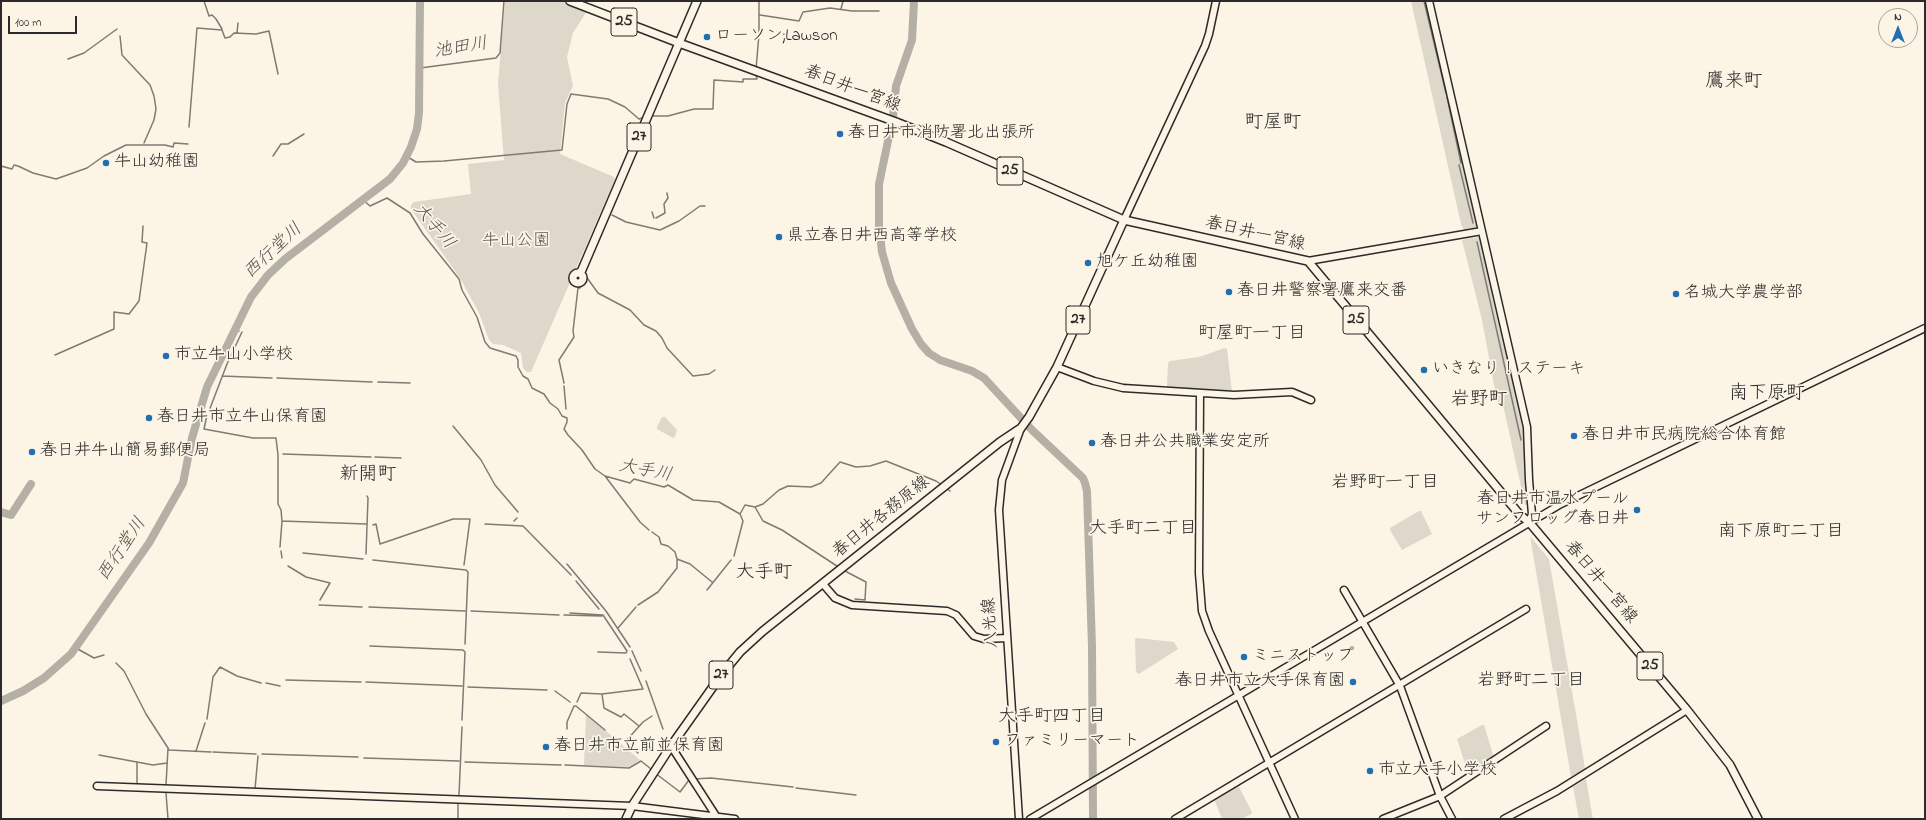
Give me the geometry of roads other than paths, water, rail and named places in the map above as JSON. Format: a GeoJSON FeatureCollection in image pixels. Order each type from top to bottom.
{"type":"FeatureCollection","features":[{"type":"Feature","properties":{"kind":"main road","name":"春日井一宮線"},"geometry":{"type":"LineString","coordinates":[[570,1],[679,43],[896,122],[1124,220],[1308,260],[1520,515],[1529,522],[1687,710],[1730,766],[1758,819]]}},
{"type":"Feature","properties":{"kind":"main road","name":"27"},"geometry":{"type":"LineString","coordinates":[[581,272],[697,1]]}},
{"type":"Feature","properties":{"kind":"main road","name":"春日井各務原線"},"geometry":{"type":"LineString","coordinates":[[626,819],[632,806],[672,746],[738,653],[763,631],[1000,442],[1021,428],[1030,418],[1057,367],[1124,220]]}},
{"type":"Feature","properties":{"kind":"street"},"geometry":{"type":"LineString","coordinates":[[1124,220],[1205,46],[1216,1]]}},
{"type":"Feature","properties":{"kind":"street"},"geometry":{"type":"LineString","coordinates":[[1429,1],[1527,427],[1532,514],[1529,522]]}},
{"type":"Feature","properties":{"kind":"street"},"geometry":{"type":"LineString","coordinates":[[1308,260],[1482,232]]}},
{"type":"Feature","properties":{"kind":"street"},"geometry":{"type":"LineString","coordinates":[[1030,819],[1100,779],[1529,522],[1582,494],[1925,328]]}},
{"type":"Feature","properties":{"kind":"street"},"geometry":{"type":"LineString","coordinates":[[1057,367],[1094,381],[1123,388],[1234,395],[1292,392],[1310,400]]}},
{"type":"Feature","properties":{"kind":"street"},"geometry":{"type":"LineString","coordinates":[[1200,394],[1200,595],[1202,610],[1209,631],[1295,819]]}},
{"type":"Feature","properties":{"kind":"street","name":"八光線"},"geometry":{"type":"LineString","coordinates":[[1019,819],[999,510],[1002,480],[1021,428]]}},
{"type":"Feature","properties":{"kind":"street"},"geometry":{"type":"LineString","coordinates":[[823,584],[828,592],[836,598],[852,605],[952,612],[974,636],[984,639],[1007,638]]}},
{"type":"Feature","properties":{"kind":"street"},"geometry":{"type":"LineString","coordinates":[[1344,590],[1400,686],[1440,796],[1452,819]]}},
{"type":"Feature","properties":{"kind":"street"},"geometry":{"type":"LineString","coordinates":[[1175,819],[1400,686],[1526,609]]}},
{"type":"Feature","properties":{"kind":"street"},"geometry":{"type":"LineString","coordinates":[[1504,819],[1557,791],[1687,710]]}},
{"type":"Feature","properties":{"kind":"street"},"geometry":{"type":"LineString","coordinates":[[1383,819],[1440,796],[1546,726]]}},
{"type":"Feature","properties":{"kind":"street"},"geometry":{"type":"LineString","coordinates":[[672,746],[717,818]]}},
{"type":"Feature","properties":{"kind":"street"},"geometry":{"type":"LineString","coordinates":[[97,786],[632,806],[717,818],[735,819]]}},
{"type":"Feature","properties":{"kind":"waterway"},"geometry":{"type":"LineString","coordinates":[[204,1],[209,16],[212,15],[222,29]]}},
{"type":"Feature","properties":{"kind":"waterway","name":"西行堂川"},"geometry":{"type":"LineString","coordinates":[[1,701],[23,691],[44,678],[71,654],[149,543],[183,483],[192,438],[207,387],[251,297],[268,275],[285,259],[390,179],[403,163],[411,147],[417,129],[419,113],[420,1]]}},
{"type":"Feature","properties":{"kind":"waterway","name":"池田川"},"geometry":{"type":"LineString","coordinates":[[420,68],[496,58],[500,53],[504,1]]}},
{"type":"Feature","properties":{"kind":"waterway"},"geometry":{"type":"LineString","coordinates":[[756,69],[759,34],[759,1]]}},
{"type":"Feature","properties":{"kind":"waterway"},"geometry":{"type":"LineString","coordinates":[[841,9],[843,1]]}},
{"type":"Feature","properties":{"kind":"waterway"},"geometry":{"type":"LineString","coordinates":[[914,1],[912,40],[896,86],[893,117],[879,184],[879,227],[882,252],[891,283],[912,329],[921,344],[929,353],[940,360],[972,371],[984,378],[1032,430],[1083,478],[1085,483],[1087,491],[1092,647],[1093,819]]}},
{"type":"Feature","properties":{"kind":"waterway"},"geometry":{"type":"LineString","coordinates":[[1424,1],[1446,93]]}},
{"type":"Feature","properties":{"kind":"waterway"},"geometry":{"type":"LineString","coordinates":[[760,15],[799,21],[803,12],[830,8],[852,11],[879,11]]}},
{"type":"Feature","properties":{"kind":"waterway"},"geometry":{"type":"LineString","coordinates":[[237,33],[238,23]]}},
{"type":"Feature","properties":{"kind":"waterway"},"geometry":{"type":"LineString","coordinates":[[189,127],[197,28],[222,30],[225,38],[230,37],[234,33],[256,34],[269,31],[278,74]]}},
{"type":"Feature","properties":{"kind":"waterway"},"geometry":{"type":"LineString","coordinates":[[68,59],[84,53],[117,29]]}},
{"type":"Feature","properties":{"kind":"waterway"},"geometry":{"type":"LineString","coordinates":[[120,36],[122,55],[150,85],[154,96],[156,109],[154,120],[144,143]]}},
{"type":"Feature","properties":{"kind":"waterway"},"geometry":{"type":"LineString","coordinates":[[651,116],[668,116],[694,109],[713,109],[714,80],[743,82],[743,79],[757,79],[756,75]]}},
{"type":"Feature","properties":{"kind":"waterway"},"geometry":{"type":"LineString","coordinates":[[406,156],[416,162],[444,161],[562,150],[567,104],[571,94],[608,99],[625,107],[639,119],[645,117]]}},
{"type":"Feature","properties":{"kind":"waterway"},"geometry":{"type":"LineString","coordinates":[[1447,97],[1461,163]]}},
{"type":"Feature","properties":{"kind":"waterway"},"geometry":{"type":"LineString","coordinates":[[273,156],[281,144],[288,144],[304,134]]}},
{"type":"Feature","properties":{"kind":"waterway"},"geometry":{"type":"LineString","coordinates":[[1,166],[12,169],[14,165],[33,173],[56,179],[87,168],[104,156],[126,145],[165,145],[173,147],[174,143],[188,144]]}},
{"type":"Feature","properties":{"kind":"waterway"},"geometry":{"type":"LineString","coordinates":[[1459,165],[1473,223]]}},
{"type":"Feature","properties":{"kind":"waterway"},"geometry":{"type":"LineString","coordinates":[[656,218],[665,213],[664,204],[668,198],[667,193]]}},
{"type":"Feature","properties":{"kind":"waterway","name":"大手川"},"geometry":{"type":"LineString","coordinates":[[362,199],[370,206],[387,198],[410,213],[423,234],[459,279],[462,290],[477,317],[485,342],[490,348],[516,356],[518,360],[518,367],[523,376],[528,379],[532,388],[544,394],[550,403],[558,409],[562,416],[567,418],[564,429],[582,450],[595,469],[605,476],[630,483],[634,479],[664,487],[668,485],[693,500],[719,502],[740,514],[745,505],[755,507],[763,504],[779,490],[788,486],[811,487],[821,483],[840,462],[856,467],[870,466],[886,461],[936,481],[942,485]]}},
{"type":"Feature","properties":{"kind":"waterway"},"geometry":{"type":"LineString","coordinates":[[612,215],[626,222],[660,230],[679,221],[700,206],[705,206]]}},
{"type":"Feature","properties":{"kind":"waterway"},"geometry":{"type":"LineString","coordinates":[[652,212],[654,218]]}},
{"type":"Feature","properties":{"kind":"waterway"},"geometry":{"type":"LineString","coordinates":[[55,355],[114,329],[114,312],[129,314],[139,301],[147,243],[142,242],[143,226]]}},
{"type":"Feature","properties":{"kind":"waterway"},"geometry":{"type":"LineString","coordinates":[[1477,242],[1521,440]]}},
{"type":"Feature","properties":{"kind":"waterway"},"geometry":{"type":"LineString","coordinates":[[585,275],[598,293],[630,310],[644,325],[656,331],[662,338],[667,348],[693,376],[709,374],[715,370]]}},
{"type":"Feature","properties":{"kind":"waterway"},"geometry":{"type":"LineString","coordinates":[[564,383],[559,360],[574,337],[573,331],[578,288],[580,288],[586,276]]}},
{"type":"Feature","properties":{"kind":"waterway","name":"西行堂川"},"geometry":{"type":"LineString","coordinates":[[234,329],[239,331]]}},
{"type":"Feature","properties":{"kind":"waterway"},"geometry":{"type":"LineString","coordinates":[[209,411],[227,364],[242,332]]}},
{"type":"Feature","properties":{"kind":"waterway"},"geometry":{"type":"LineString","coordinates":[[222,376],[272,378]]}},
{"type":"Feature","properties":{"kind":"waterway"},"geometry":{"type":"LineString","coordinates":[[277,378],[372,382]]}},
{"type":"Feature","properties":{"kind":"waterway"},"geometry":{"type":"LineString","coordinates":[[378,382],[410,383]]}},
{"type":"Feature","properties":{"kind":"waterway"},"geometry":{"type":"LineString","coordinates":[[564,386],[566,409]]}},
{"type":"Feature","properties":{"kind":"waterway"},"geometry":{"type":"LineString","coordinates":[[207,415],[204,429],[253,438],[276,438],[278,455],[278,504],[281,510],[282,521],[280,547]]}},
{"type":"Feature","properties":{"kind":"waterway"},"geometry":{"type":"LineString","coordinates":[[453,426],[481,460],[495,485],[518,512]]}},
{"type":"Feature","properties":{"kind":"waterway"},"geometry":{"type":"LineString","coordinates":[[283,454],[371,457]]}},
{"type":"Feature","properties":{"kind":"waterway"},"geometry":{"type":"LineString","coordinates":[[375,457],[401,458]]}},
{"type":"Feature","properties":{"kind":"waterway"},"geometry":{"type":"LineString","coordinates":[[605,476],[640,522],[649,530]]}},
{"type":"Feature","properties":{"kind":"waterway"},"geometry":{"type":"LineString","coordinates":[[1,512],[11,515],[31,484]]}},
{"type":"Feature","properties":{"kind":"waterway","name":"大手川"},"geometry":{"type":"LineString","coordinates":[[946,488],[950,491]]}},
{"type":"Feature","properties":{"kind":"waterway"},"geometry":{"type":"LineString","coordinates":[[366,554],[367,496]]}},
{"type":"Feature","properties":{"kind":"waterway"},"geometry":{"type":"LineString","coordinates":[[755,507],[763,521],[782,530],[840,568]]}},
{"type":"Feature","properties":{"kind":"waterway"},"geometry":{"type":"LineString","coordinates":[[734,556],[743,521],[740,514]]}},
{"type":"Feature","properties":{"kind":"waterway"},"geometry":{"type":"LineString","coordinates":[[514,521],[517,518]]}},
{"type":"Feature","properties":{"kind":"waterway"},"geometry":{"type":"LineString","coordinates":[[373,525],[376,524],[380,544],[453,519],[469,519]]}},
{"type":"Feature","properties":{"kind":"waterway"},"geometry":{"type":"LineString","coordinates":[[464,565],[470,519]]}},
{"type":"Feature","properties":{"kind":"waterway"},"geometry":{"type":"LineString","coordinates":[[282,521],[366,524]]}},
{"type":"Feature","properties":{"kind":"waterway"},"geometry":{"type":"LineString","coordinates":[[485,524],[523,526],[571,575]]}},
{"type":"Feature","properties":{"kind":"waterway"},"geometry":{"type":"LineString","coordinates":[[652,532],[659,537],[661,544],[668,546],[675,552],[677,559],[690,564],[712,582]]}},
{"type":"Feature","properties":{"kind":"waterway"},"geometry":{"type":"LineString","coordinates":[[281,551],[282,558]]}},
{"type":"Feature","properties":{"kind":"waterway"},"geometry":{"type":"LineString","coordinates":[[303,553],[363,559]]}},
{"type":"Feature","properties":{"kind":"waterway"},"geometry":{"type":"LineString","coordinates":[[638,605],[658,592],[677,568],[677,559]]}},
{"type":"Feature","properties":{"kind":"waterway"},"geometry":{"type":"LineString","coordinates":[[373,560],[466,570],[468,572],[465,644]]}},
{"type":"Feature","properties":{"kind":"waterway"},"geometry":{"type":"LineString","coordinates":[[707,590],[731,560]]}},
{"type":"Feature","properties":{"kind":"waterway"},"geometry":{"type":"LineString","coordinates":[[567,564],[606,611],[630,647]]}},
{"type":"Feature","properties":{"kind":"waterway"},"geometry":{"type":"LineString","coordinates":[[288,566],[306,577],[330,583],[320,600]]}},
{"type":"Feature","properties":{"kind":"waterway"},"geometry":{"type":"LineString","coordinates":[[843,570],[866,582],[865,600],[855,599]]}},
{"type":"Feature","properties":{"kind":"waterway"},"geometry":{"type":"LineString","coordinates":[[576,581],[599,609]]}},
{"type":"Feature","properties":{"kind":"waterway"},"geometry":{"type":"LineString","coordinates":[[319,605],[362,607]]}},
{"type":"Feature","properties":{"kind":"waterway"},"geometry":{"type":"LineString","coordinates":[[369,607],[465,611]]}},
{"type":"Feature","properties":{"kind":"waterway"},"geometry":{"type":"LineString","coordinates":[[618,628],[636,607]]}},
{"type":"Feature","properties":{"kind":"waterway"},"geometry":{"type":"LineString","coordinates":[[471,611],[559,615]]}},
{"type":"Feature","properties":{"kind":"waterway"},"geometry":{"type":"LineString","coordinates":[[570,613],[603,615],[627,651],[626,653],[598,652]]}},
{"type":"Feature","properties":{"kind":"waterway"},"geometry":{"type":"LineString","coordinates":[[564,615],[602,616]]}},
{"type":"Feature","properties":{"kind":"waterway"},"geometry":{"type":"LineString","coordinates":[[370,646],[463,650],[465,652],[462,720]]}},
{"type":"Feature","properties":{"kind":"waterway"},"geometry":{"type":"LineString","coordinates":[[76,648],[94,658],[104,655]]}},
{"type":"Feature","properties":{"kind":"waterway"},"geometry":{"type":"LineString","coordinates":[[632,651],[641,671]]}},
{"type":"Feature","properties":{"kind":"waterway"},"geometry":{"type":"LineString","coordinates":[[577,702],[581,693],[602,694],[643,689],[630,659]]}},
{"type":"Feature","properties":{"kind":"waterway"},"geometry":{"type":"LineString","coordinates":[[116,663],[124,671],[146,714],[168,748],[166,785]]}},
{"type":"Feature","properties":{"kind":"waterway"},"geometry":{"type":"LineString","coordinates":[[207,719],[213,677],[220,667],[237,676],[261,683]]}},
{"type":"Feature","properties":{"kind":"waterway"},"geometry":{"type":"LineString","coordinates":[[286,680],[361,682]]}},
{"type":"Feature","properties":{"kind":"waterway"},"geometry":{"type":"LineString","coordinates":[[646,681],[663,729]]}},
{"type":"Feature","properties":{"kind":"waterway"},"geometry":{"type":"LineString","coordinates":[[366,682],[462,686]]}},
{"type":"Feature","properties":{"kind":"waterway"},"geometry":{"type":"LineString","coordinates":[[266,683],[280,686]]}},
{"type":"Feature","properties":{"kind":"waterway"},"geometry":{"type":"LineString","coordinates":[[468,687],[547,690]]}},
{"type":"Feature","properties":{"kind":"waterway"},"geometry":{"type":"LineString","coordinates":[[555,691],[570,702]]}},
{"type":"Feature","properties":{"kind":"waterway"},"geometry":{"type":"LineString","coordinates":[[602,694],[604,708],[621,717],[624,714],[639,726]]}},
{"type":"Feature","properties":{"kind":"waterway"},"geometry":{"type":"LineString","coordinates":[[567,729],[567,722],[574,706],[576,706],[605,730]]}},
{"type":"Feature","properties":{"kind":"waterway"},"geometry":{"type":"LineString","coordinates":[[638,753],[625,742],[643,722],[652,716]]}},
{"type":"Feature","properties":{"kind":"waterway"},"geometry":{"type":"LineString","coordinates":[[196,751],[205,723]]}},
{"type":"Feature","properties":{"kind":"waterway"},"geometry":{"type":"LineString","coordinates":[[459,795],[462,727]]}},
{"type":"Feature","properties":{"kind":"waterway"},"geometry":{"type":"LineString","coordinates":[[168,748],[169,750],[211,752]]}},
{"type":"Feature","properties":{"kind":"waterway"},"geometry":{"type":"LineString","coordinates":[[213,752],[256,754]]}},
{"type":"Feature","properties":{"kind":"waterway"},"geometry":{"type":"LineString","coordinates":[[262,754],[358,757]]}},
{"type":"Feature","properties":{"kind":"waterway"},"geometry":{"type":"LineString","coordinates":[[99,755],[153,765],[167,763]]}},
{"type":"Feature","properties":{"kind":"waterway"},"geometry":{"type":"LineString","coordinates":[[255,789],[258,756]]}},
{"type":"Feature","properties":{"kind":"waterway"},"geometry":{"type":"LineString","coordinates":[[364,758],[459,761]]}},
{"type":"Feature","properties":{"kind":"waterway"},"geometry":{"type":"LineString","coordinates":[[565,765],[629,768],[641,761],[651,769]]}},
{"type":"Feature","properties":{"kind":"waterway"},"geometry":{"type":"LineString","coordinates":[[137,762],[137,785]]}},
{"type":"Feature","properties":{"kind":"waterway"},"geometry":{"type":"LineString","coordinates":[[465,762],[561,765]]}},
{"type":"Feature","properties":{"kind":"waterway"},"geometry":{"type":"LineString","coordinates":[[655,773],[680,792],[689,780]]}},
{"type":"Feature","properties":{"kind":"waterway"},"geometry":{"type":"LineString","coordinates":[[694,779],[711,778],[793,787]]}},
{"type":"Feature","properties":{"kind":"waterway"},"geometry":{"type":"LineString","coordinates":[[796,788],[856,795]]}},
{"type":"Feature","properties":{"kind":"waterway"},"geometry":{"type":"LineString","coordinates":[[166,793],[168,819]]}},
{"type":"Feature","properties":{"kind":"waterway"},"geometry":{"type":"LineString","coordinates":[[458,802],[458,819]]}},
{"type":"Feature","properties":{"kind":"place","name":"ローソン;Lawson"},"geometry":{"type":"Point","coordinates":[707,37]}},
{"type":"Feature","properties":{"kind":"place","name":"春日井市消防署北出張所"},"geometry":{"type":"Point","coordinates":[840,134]}},
{"type":"Feature","properties":{"kind":"place","name":"牛山幼稚園"},"geometry":{"type":"Point","coordinates":[106,163]}},
{"type":"Feature","properties":{"kind":"place","name":"県立春日井西高等学校"},"geometry":{"type":"Point","coordinates":[779,237]}},
{"type":"Feature","properties":{"kind":"place","name":"旭ケ丘幼稚園"},"geometry":{"type":"Point","coordinates":[1088,263]}},
{"type":"Feature","properties":{"kind":"place","name":"春日井警察署鷹来交番"},"geometry":{"type":"Point","coordinates":[1229,292]}},
{"type":"Feature","properties":{"kind":"place","name":"名城大学農学部"},"geometry":{"type":"Point","coordinates":[1676,294]}},
{"type":"Feature","properties":{"kind":"place","name":"市立牛山小学校"},"geometry":{"type":"Point","coordinates":[166,356]}},
{"type":"Feature","properties":{"kind":"place","name":"いきなり！ステーキ"},"geometry":{"type":"Point","coordinates":[1424,370]}},
{"type":"Feature","properties":{"kind":"place","name":"春日井市立牛山保育園"},"geometry":{"type":"Point","coordinates":[149,418]}},
{"type":"Feature","properties":{"kind":"place","name":"春日井市民病院総合体育館"},"geometry":{"type":"Point","coordinates":[1574,436]}},
{"type":"Feature","properties":{"kind":"place","name":"春日井公共職業安定所"},"geometry":{"type":"Point","coordinates":[1092,443]}},
{"type":"Feature","properties":{"kind":"place","name":"春日井牛山簡易郵便局"},"geometry":{"type":"Point","coordinates":[32,452]}},
{"type":"Feature","properties":{"kind":"place","name":"春日井市温水プール サンフロッグ春日井"},"geometry":{"type":"Point","coordinates":[1637,510]}},
{"type":"Feature","properties":{"kind":"place","name":"ミニストップ"},"geometry":{"type":"Point","coordinates":[1244,657]}},
{"type":"Feature","properties":{"kind":"place","name":"春日井市立大手保育園"},"geometry":{"type":"Point","coordinates":[1353,682]}},
{"type":"Feature","properties":{"kind":"place","name":"ファミリーマート"},"geometry":{"type":"Point","coordinates":[996,742]}},
{"type":"Feature","properties":{"kind":"place","name":"春日井市立前並保育園"},"geometry":{"type":"Point","coordinates":[546,747]}},
{"type":"Feature","properties":{"kind":"place","name":"市立大手小学校"},"geometry":{"type":"Point","coordinates":[1370,771]}},
{"type":"Feature","properties":{"kind":"district","name":"鷹来町"},"geometry":{"type":"Point","coordinates":[1734,83]}},
{"type":"Feature","properties":{"kind":"district","name":"町屋町"},"geometry":{"type":"Point","coordinates":[1273,124]}},
{"type":"Feature","properties":{"kind":"district","name":"町屋町一丁目"},"geometry":{"type":"Point","coordinates":[1252,335]}},
{"type":"Feature","properties":{"kind":"district","name":"南下原町"},"geometry":{"type":"Point","coordinates":[1767,395]}},
{"type":"Feature","properties":{"kind":"district","name":"岩野町"},"geometry":{"type":"Point","coordinates":[1479,401]}},
{"type":"Feature","properties":{"kind":"district","name":"新開町"},"geometry":{"type":"Point","coordinates":[368,476]}},
{"type":"Feature","properties":{"kind":"district","name":"岩野町一丁目"},"geometry":{"type":"Point","coordinates":[1385,484]}},
{"type":"Feature","properties":{"kind":"district","name":"大手町二丁目"},"geometry":{"type":"Point","coordinates":[1143,530]}},
{"type":"Feature","properties":{"kind":"district","name":"南下原町二丁目"},"geometry":{"type":"Point","coordinates":[1781,533]}},
{"type":"Feature","properties":{"kind":"district","name":"大手町"},"geometry":{"type":"Point","coordinates":[764,574]}},
{"type":"Feature","properties":{"kind":"district","name":"岩野町二丁目"},"geometry":{"type":"Point","coordinates":[1531,682]}},
{"type":"Feature","properties":{"kind":"district","name":"大手町四丁目"},"geometry":{"type":"Point","coordinates":[1052,718]}},
{"type":"Feature","properties":{"kind":"park label","name":"牛山公園"},"geometry":{"type":"Point","coordinates":[516,242]}}]}
